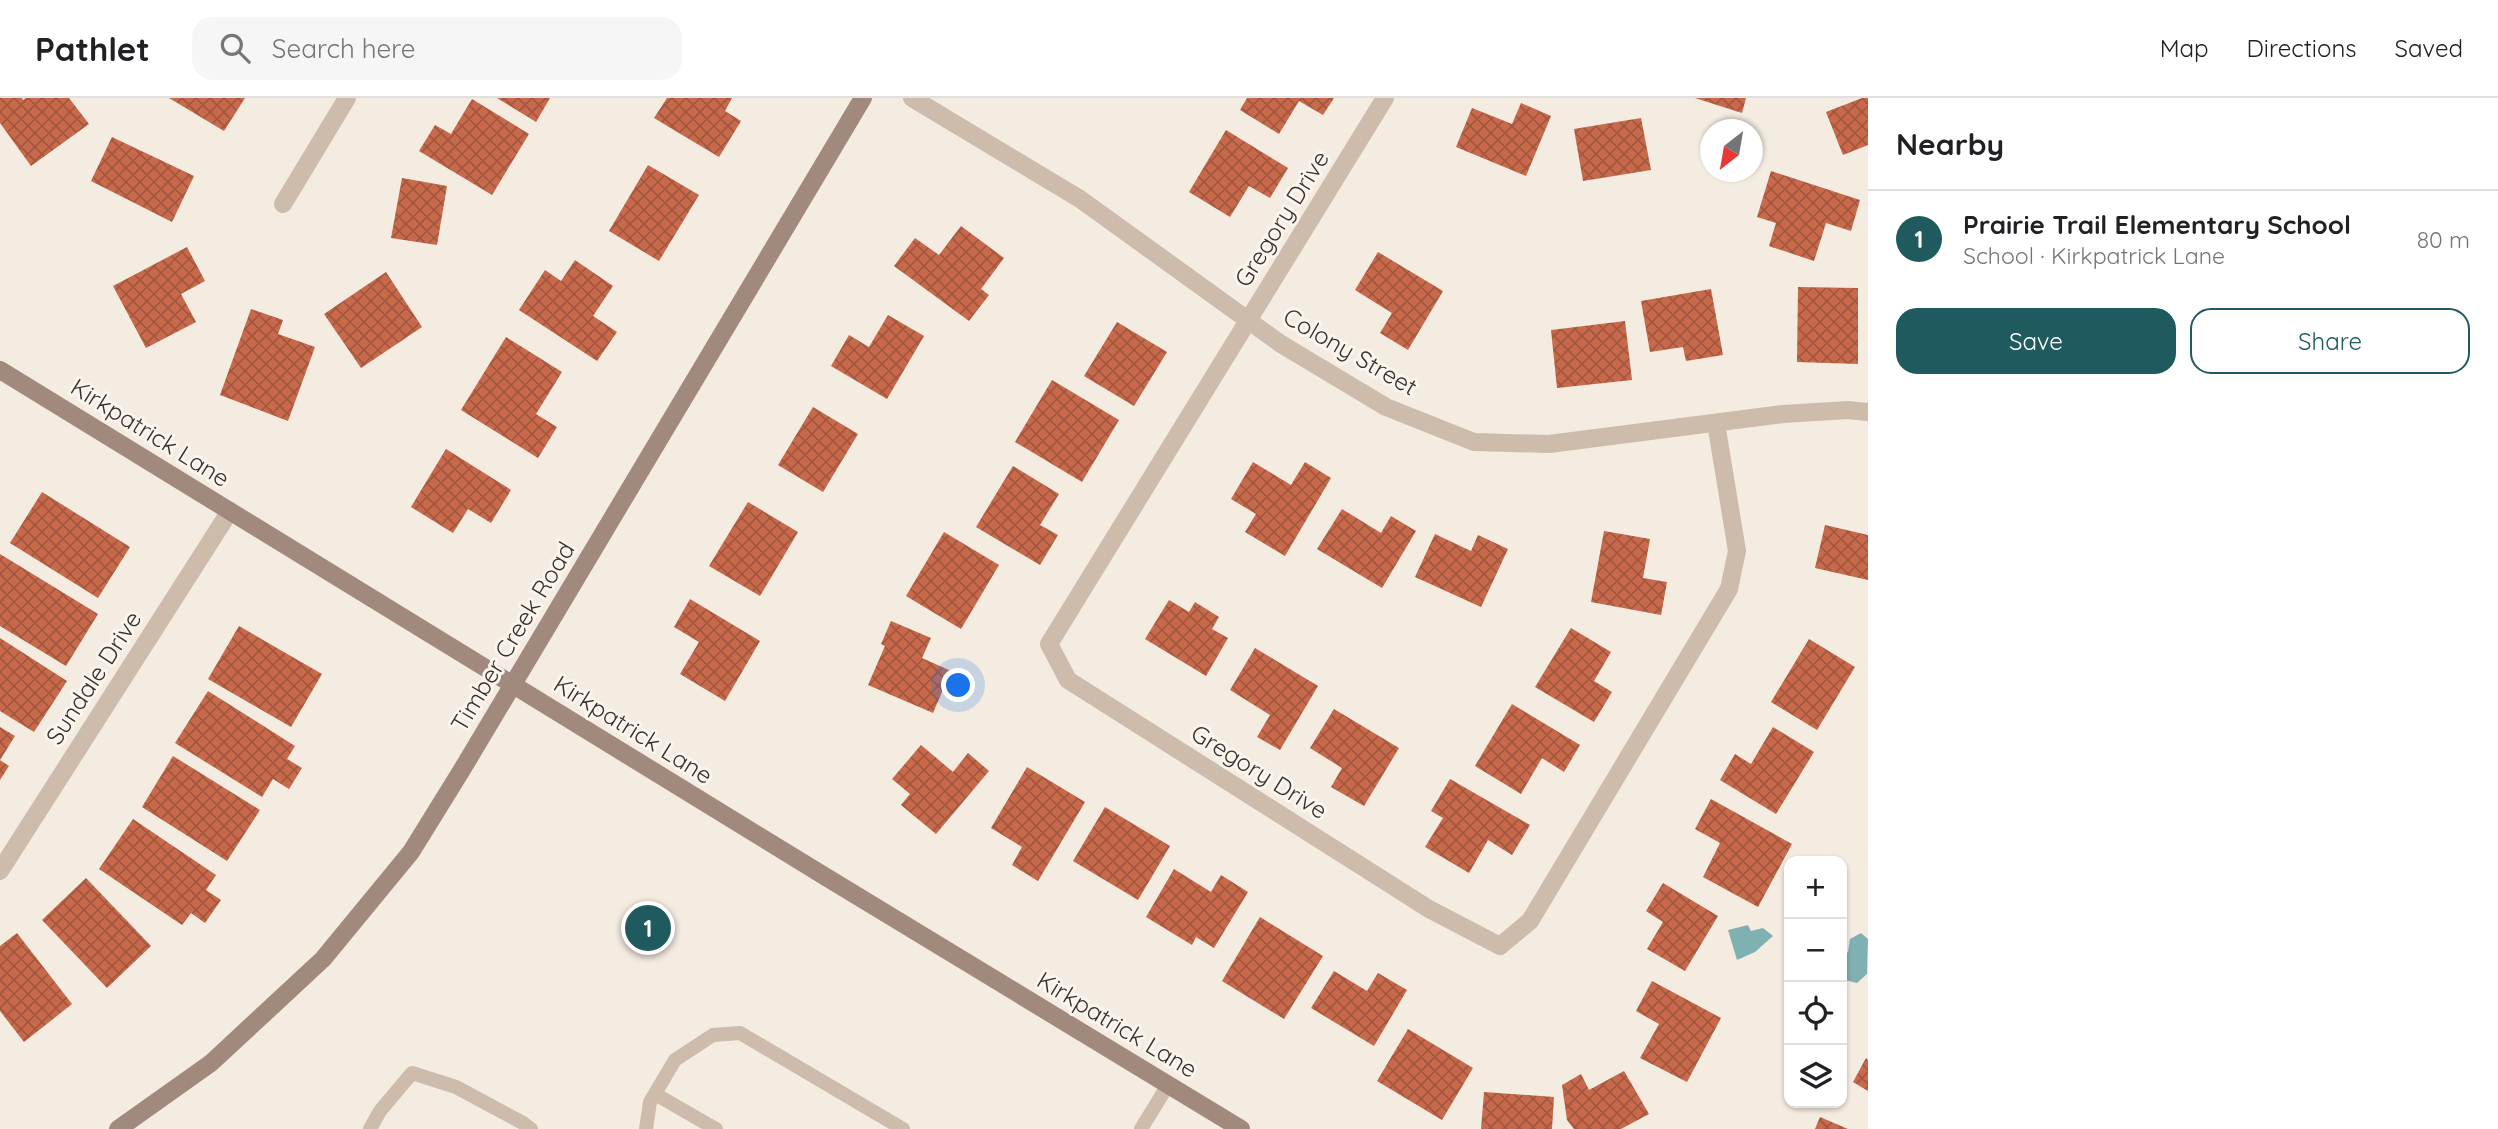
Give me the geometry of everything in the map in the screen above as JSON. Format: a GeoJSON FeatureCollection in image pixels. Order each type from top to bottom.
{"type":"FeatureCollection","features":[{"type":"Feature","properties":{"kind":"street"},"geometry":{"type":"LineString","coordinates":[[283,204],[347,98]]}},
{"type":"Feature","properties":{"kind":"street","name":"Timber Creek Road"},"geometry":{"type":"LineString","coordinates":[[118,1129],[211,1063],[323,959],[411,852],[863,98]]}},
{"type":"Feature","properties":{"kind":"street","name":"Colony Street"},"geometry":{"type":"LineString","coordinates":[[912,98],[1080,199],[1281,344],[1386,407],[1474,442],[1549,444],[1809,412],[1868,412]]}},
{"type":"Feature","properties":{"kind":"street","name":"Gregory Drive"},"geometry":{"type":"LineString","coordinates":[[1385,98],[1049,644],[1068,680],[1429,909],[1500,946],[1530,921],[1729,589],[1737,551],[1716,423]]}},
{"type":"Feature","properties":{"kind":"street","name":"Kirkpatrick Lane"},"geometry":{"type":"LineString","coordinates":[[0,370],[1241,1129]]}},
{"type":"Feature","properties":{"kind":"street","name":"Sundale Drive"},"geometry":{"type":"LineString","coordinates":[[0,871],[230,511]]}},
{"type":"Feature","properties":{"kind":"lane"},"geometry":{"type":"LineString","coordinates":[[646,1129],[650,1102],[675,1060],[713,1035],[740,1033],[903,1129]]}},
{"type":"Feature","properties":{"kind":"lane"},"geometry":{"type":"LineString","coordinates":[[370,1129],[380,1111],[412,1073],[456,1087],[531,1129]]}},
{"type":"Feature","properties":{"kind":"lane"},"geometry":{"type":"LineString","coordinates":[[1141,1129],[1168,1085]]}},
{"type":"Feature","properties":{"kind":"lane"},"geometry":{"type":"LineString","coordinates":[[655,1094],[716,1129]]}},
{"type":"Feature","properties":{"kind":"water"},"geometry":{"type":"Polygon","coordinates":[[[1748,925],[1751,931],[1763,928],[1773,936],[1755,952],[1737,960],[1728,930],[1748,925]]]}},
{"type":"Feature","properties":{"kind":"water"},"geometry":{"type":"Polygon","coordinates":[[[1861,933],[1868,939],[1867,974],[1857,983],[1847,980],[1850,939],[1861,933]]]}},
{"type":"Feature","properties":{"kind":"building"},"geometry":{"type":"Polygon","coordinates":[[[0,98],[69,98],[89,124],[31,166],[0,123],[0,98]]]}},
{"type":"Feature","properties":{"kind":"building"},"geometry":{"type":"Polygon","coordinates":[[[169,98],[245,98],[224,131],[169,98]]]}},
{"type":"Feature","properties":{"kind":"building"},"geometry":{"type":"Polygon","coordinates":[[[497,98],[550,98],[536,122],[497,98]]]}},
{"type":"Feature","properties":{"kind":"building"},"geometry":{"type":"Polygon","coordinates":[[[667,98],[732,98],[725,111],[741,121],[719,157],[654,118],[667,98]]]}},
{"type":"Feature","properties":{"kind":"building"},"geometry":{"type":"Polygon","coordinates":[[[1247,98],[1334,98],[1323,115],[1299,101],[1279,134],[1240,110],[1247,98]]]}},
{"type":"Feature","properties":{"kind":"building"},"geometry":{"type":"Polygon","coordinates":[[[1695,98],[1746,98],[1742,113],[1695,98]]]}},
{"type":"Feature","properties":{"kind":"building"},"geometry":{"type":"Polygon","coordinates":[[[1868,98],[1868,145],[1843,155],[1826,112],[1868,98]]]}},
{"type":"Feature","properties":{"kind":"building"},"geometry":{"type":"Polygon","coordinates":[[[472,99],[529,134],[492,195],[419,151],[435,125],[451,134],[472,99]]]}},
{"type":"Feature","properties":{"kind":"building"},"geometry":{"type":"Polygon","coordinates":[[[1521,103],[1551,116],[1526,176],[1456,147],[1472,108],[1512,124],[1521,103]]]}},
{"type":"Feature","properties":{"kind":"building"},"geometry":{"type":"Polygon","coordinates":[[[1641,118],[1651,170],[1583,181],[1574,129],[1641,118]]]}},
{"type":"Feature","properties":{"kind":"building"},"geometry":{"type":"Polygon","coordinates":[[[1226,130],[1288,168],[1270,198],[1249,186],[1230,217],[1189,192],[1226,130]]]}},
{"type":"Feature","properties":{"kind":"building"},"geometry":{"type":"Polygon","coordinates":[[[112,137],[194,176],[172,222],[91,181],[112,137]]]}},
{"type":"Feature","properties":{"kind":"building"},"geometry":{"type":"Polygon","coordinates":[[[648,165],[699,195],[659,261],[609,231],[648,165]]]}},
{"type":"Feature","properties":{"kind":"building"},"geometry":{"type":"Polygon","coordinates":[[[1771,171],[1860,200],[1851,231],[1826,223],[1814,261],[1769,246],[1776,223],[1757,217],[1771,171]]]}},
{"type":"Feature","properties":{"kind":"building"},"geometry":{"type":"Polygon","coordinates":[[[402,178],[447,186],[437,245],[391,238],[402,178]]]}},
{"type":"Feature","properties":{"kind":"building"},"geometry":{"type":"Polygon","coordinates":[[[961,226],[1004,258],[981,289],[989,295],[969,321],[894,266],[915,238],[939,255],[961,226]]]}},
{"type":"Feature","properties":{"kind":"building"},"geometry":{"type":"Polygon","coordinates":[[[187,247],[205,281],[181,294],[196,322],[146,348],[113,286],[187,247]]]}},
{"type":"Feature","properties":{"kind":"building"},"geometry":{"type":"Polygon","coordinates":[[[1378,252],[1443,291],[1408,350],[1380,333],[1392,313],[1355,290],[1378,252]]]}},
{"type":"Feature","properties":{"kind":"building"},"geometry":{"type":"Polygon","coordinates":[[[575,260],[613,286],[593,316],[617,332],[597,361],[519,310],[545,270],[561,281],[575,260]]]}},
{"type":"Feature","properties":{"kind":"building"},"geometry":{"type":"Polygon","coordinates":[[[386,272],[422,327],[361,368],[324,314],[386,272]]]}},
{"type":"Feature","properties":{"kind":"building"},"geometry":{"type":"Polygon","coordinates":[[[1798,287],[1858,288],[1858,364],[1797,362],[1798,287]]]}},
{"type":"Feature","properties":{"kind":"building"},"geometry":{"type":"Polygon","coordinates":[[[1711,289],[1723,355],[1686,361],[1683,347],[1650,352],[1641,301],[1711,289]]]}},
{"type":"Feature","properties":{"kind":"building"},"geometry":{"type":"Polygon","coordinates":[[[251,309],[283,320],[278,334],[315,347],[288,421],[220,395],[251,309]]]}},
{"type":"Feature","properties":{"kind":"building"},"geometry":{"type":"Polygon","coordinates":[[[888,315],[924,336],[887,399],[831,366],[849,335],[869,347],[888,315]]]}},
{"type":"Feature","properties":{"kind":"building"},"geometry":{"type":"Polygon","coordinates":[[[1625,321],[1632,380],[1557,388],[1551,330],[1625,321]]]}},
{"type":"Feature","properties":{"kind":"building"},"geometry":{"type":"Polygon","coordinates":[[[1117,322],[1167,352],[1134,406],[1084,376],[1117,322]]]}},
{"type":"Feature","properties":{"kind":"building"},"geometry":{"type":"Polygon","coordinates":[[[506,337],[562,372],[536,414],[557,427],[538,458],[461,410],[506,337]]]}},
{"type":"Feature","properties":{"kind":"building"},"geometry":{"type":"Polygon","coordinates":[[[1052,380],[1119,420],[1082,482],[1015,442],[1052,380]]]}},
{"type":"Feature","properties":{"kind":"building"},"geometry":{"type":"Polygon","coordinates":[[[813,407],[858,434],[823,492],[778,465],[813,407]]]}},
{"type":"Feature","properties":{"kind":"building"},"geometry":{"type":"Polygon","coordinates":[[[446,449],[511,490],[491,523],[468,509],[453,533],[411,507],[446,449]]]}},
{"type":"Feature","properties":{"kind":"building"},"geometry":{"type":"Polygon","coordinates":[[[1253,462],[1291,485],[1305,462],[1331,478],[1285,556],[1245,532],[1256,514],[1231,499],[1253,462]]]}},
{"type":"Feature","properties":{"kind":"building"},"geometry":{"type":"Polygon","coordinates":[[[1013,466],[1059,494],[1040,525],[1058,535],[1040,565],[976,527],[1013,466]]]}},
{"type":"Feature","properties":{"kind":"building"},"geometry":{"type":"Polygon","coordinates":[[[42,492],[130,547],[98,598],[10,543],[42,492]]]}},
{"type":"Feature","properties":{"kind":"building"},"geometry":{"type":"Polygon","coordinates":[[[748,502],[798,532],[760,596],[709,566],[748,502]]]}},
{"type":"Feature","properties":{"kind":"building"},"geometry":{"type":"Polygon","coordinates":[[[1342,509],[1381,533],[1391,516],[1416,531],[1382,588],[1317,549],[1342,509]]]}},
{"type":"Feature","properties":{"kind":"building"},"geometry":{"type":"Polygon","coordinates":[[[1825,525],[1868,535],[1868,580],[1815,568],[1825,525]]]}},
{"type":"Feature","properties":{"kind":"building"},"geometry":{"type":"Polygon","coordinates":[[[1604,531],[1650,539],[1643,578],[1667,582],[1661,615],[1591,602],[1604,531]]]}},
{"type":"Feature","properties":{"kind":"building"},"geometry":{"type":"Polygon","coordinates":[[[944,532],[999,565],[961,629],[906,596],[944,532]]]}},
{"type":"Feature","properties":{"kind":"building"},"geometry":{"type":"Polygon","coordinates":[[[1435,534],[1471,551],[1478,535],[1508,549],[1481,607],[1415,577],[1435,534]]]}},
{"type":"Feature","properties":{"kind":"building"},"geometry":{"type":"Polygon","coordinates":[[[0,554],[98,614],[66,666],[0,626],[0,554]]]}},
{"type":"Feature","properties":{"kind":"building"},"geometry":{"type":"Polygon","coordinates":[[[690,599],[760,641],[725,701],[680,674],[699,642],[674,627],[690,599]]]}},
{"type":"Feature","properties":{"kind":"building"},"geometry":{"type":"Polygon","coordinates":[[[1169,600],[1189,612],[1195,602],[1219,617],[1212,629],[1228,638],[1206,676],[1145,639],[1169,600]]]}},
{"type":"Feature","properties":{"kind":"building"},"geometry":{"type":"Polygon","coordinates":[[[891,621],[931,638],[922,658],[951,671],[933,713],[868,685],[885,646],[881,644],[891,621]]]}},
{"type":"Feature","properties":{"kind":"building"},"geometry":{"type":"Polygon","coordinates":[[[239,626],[322,674],[291,727],[208,679],[239,626]]]}},
{"type":"Feature","properties":{"kind":"building"},"geometry":{"type":"Polygon","coordinates":[[[1571,628],[1611,652],[1594,681],[1612,692],[1594,722],[1535,687],[1571,628]]]}},
{"type":"Feature","properties":{"kind":"building"},"geometry":{"type":"Polygon","coordinates":[[[0,638],[67,681],[34,732],[0,711],[0,638]]]}},
{"type":"Feature","properties":{"kind":"building"},"geometry":{"type":"Polygon","coordinates":[[[1809,639],[1855,667],[1817,730],[1771,702],[1809,639]]]}},
{"type":"Feature","properties":{"kind":"building"},"geometry":{"type":"Polygon","coordinates":[[[1255,648],[1318,686],[1280,750],[1257,737],[1270,715],[1230,690],[1255,648]]]}},
{"type":"Feature","properties":{"kind":"building"},"geometry":{"type":"Polygon","coordinates":[[[208,691],[295,746],[287,759],[302,768],[289,789],[273,779],[262,797],[175,743],[208,691]]]}},
{"type":"Feature","properties":{"kind":"building"},"geometry":{"type":"Polygon","coordinates":[[[1512,704],[1580,745],[1564,772],[1542,758],[1521,794],[1475,766],[1512,704]]]}},
{"type":"Feature","properties":{"kind":"building"},"geometry":{"type":"Polygon","coordinates":[[[1334,709],[1399,748],[1364,806],[1331,787],[1342,768],[1310,748],[1334,709]]]}},
{"type":"Feature","properties":{"kind":"building"},"geometry":{"type":"Polygon","coordinates":[[[0,727],[15,736],[0,760],[0,727]]]}},
{"type":"Feature","properties":{"kind":"building"},"geometry":{"type":"Polygon","coordinates":[[[1773,727],[1814,752],[1776,814],[1720,780],[1735,754],[1751,764],[1773,727]]]}},
{"type":"Feature","properties":{"kind":"building"},"geometry":{"type":"Polygon","coordinates":[[[921,745],[953,772],[968,753],[989,771],[936,834],[901,805],[910,794],[892,779],[921,745]]]}},
{"type":"Feature","properties":{"kind":"building"},"geometry":{"type":"Polygon","coordinates":[[[173,756],[260,810],[227,861],[142,807],[173,756]]]}},
{"type":"Feature","properties":{"kind":"building"},"geometry":{"type":"Polygon","coordinates":[[[0,760],[9,766],[0,780],[0,760]]]}},
{"type":"Feature","properties":{"kind":"building"},"geometry":{"type":"Polygon","coordinates":[[[1027,767],[1085,802],[1038,881],[1012,865],[1022,847],[991,828],[1027,767]]]}},
{"type":"Feature","properties":{"kind":"building"},"geometry":{"type":"Polygon","coordinates":[[[1450,779],[1530,825],[1512,855],[1488,840],[1469,873],[1425,847],[1443,818],[1431,811],[1450,779]]]}},
{"type":"Feature","properties":{"kind":"building"},"geometry":{"type":"Polygon","coordinates":[[[1711,799],[1792,844],[1758,907],[1703,877],[1720,843],[1695,829],[1711,799]]]}},
{"type":"Feature","properties":{"kind":"building"},"geometry":{"type":"Polygon","coordinates":[[[1105,807],[1170,846],[1138,900],[1073,861],[1105,807]]]}},
{"type":"Feature","properties":{"kind":"building"},"geometry":{"type":"Polygon","coordinates":[[[133,819],[216,875],[206,890],[221,900],[205,923],[191,913],[182,925],[99,869],[133,819]]]}},
{"type":"Feature","properties":{"kind":"building"},"geometry":{"type":"Polygon","coordinates":[[[1174,869],[1211,892],[1221,875],[1248,892],[1214,948],[1196,937],[1192,945],[1146,917],[1174,869]]]}},
{"type":"Feature","properties":{"kind":"building"},"geometry":{"type":"Polygon","coordinates":[[[86,878],[151,946],[107,988],[42,920],[86,878]]]}},
{"type":"Feature","properties":{"kind":"building"},"geometry":{"type":"Polygon","coordinates":[[[1663,883],[1718,916],[1685,971],[1647,949],[1663,922],[1646,911],[1663,883]]]}},
{"type":"Feature","properties":{"kind":"building"},"geometry":{"type":"Polygon","coordinates":[[[1260,917],[1323,956],[1284,1019],[1222,981],[1260,917]]]}},
{"type":"Feature","properties":{"kind":"building"},"geometry":{"type":"Polygon","coordinates":[[[17,933],[72,1004],[24,1042],[0,1011],[0,946],[17,933]]]}},
{"type":"Feature","properties":{"kind":"building"},"geometry":{"type":"Polygon","coordinates":[[[1334,971],[1367,991],[1378,973],[1407,990],[1374,1046],[1311,1008],[1334,971]]]}},
{"type":"Feature","properties":{"kind":"building"},"geometry":{"type":"Polygon","coordinates":[[[1652,981],[1721,1018],[1687,1082],[1640,1058],[1659,1024],[1636,1011],[1652,981]]]}},
{"type":"Feature","properties":{"kind":"building"},"geometry":{"type":"Polygon","coordinates":[[[1408,1029],[1473,1068],[1442,1120],[1377,1081],[1408,1029]]]}},
{"type":"Feature","properties":{"kind":"building"},"geometry":{"type":"Polygon","coordinates":[[[1866,1058],[1868,1060],[1868,1091],[1853,1082],[1866,1058]]]}},
{"type":"Feature","properties":{"kind":"building"},"geometry":{"type":"Polygon","coordinates":[[[1624,1071],[1649,1114],[1621,1129],[1574,1129],[1567,1120],[1562,1085],[1581,1074],[1589,1090],[1624,1071]]]}},
{"type":"Feature","properties":{"kind":"building"},"geometry":{"type":"Polygon","coordinates":[[[1484,1092],[1554,1097],[1552,1129],[1481,1129],[1484,1092]]]}},
{"type":"Feature","properties":{"kind":"building"},"geometry":{"type":"Polygon","coordinates":[[[1820,1117],[1848,1129],[1815,1129],[1820,1117]]]}},
{"type":"Feature","properties":{"kind":"place","name":"Prairie Trail Elementary School"},"geometry":{"type":"Point","coordinates":[648,928]}}]}
